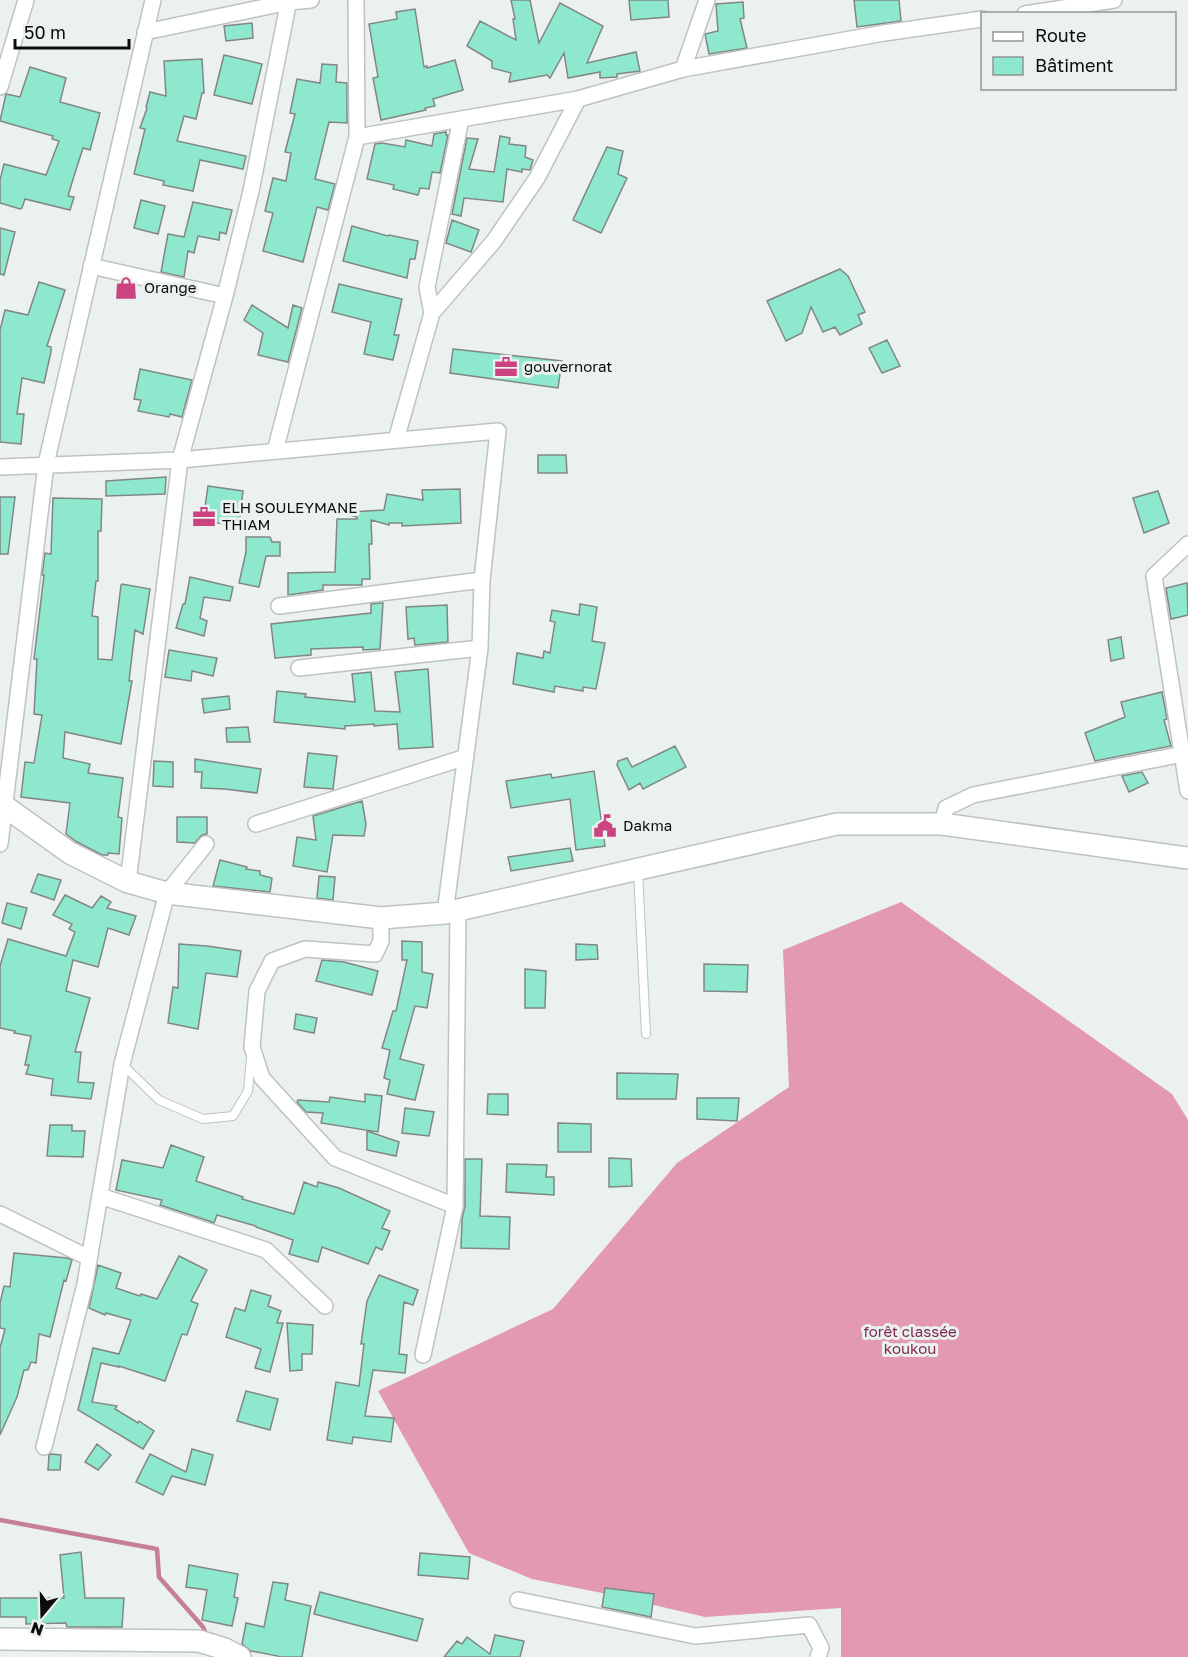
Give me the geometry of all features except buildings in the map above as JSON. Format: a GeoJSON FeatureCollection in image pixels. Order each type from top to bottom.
{"type":"FeatureCollection","features":[{"type":"Feature","properties":{"kind":"street"},"geometry":{"type":"LineString","coordinates":[[0,87],[26,0]]}},
{"type":"Feature","properties":{"kind":"street"},"geometry":{"type":"LineString","coordinates":[[0,844],[2,804],[46,464],[153,0]]}},
{"type":"Feature","properties":{"kind":"street"},"geometry":{"type":"LineString","coordinates":[[145,32],[289,1],[311,0]]}},
{"type":"Feature","properties":{"kind":"street"},"geometry":{"type":"LineString","coordinates":[[275,452],[357,137],[356,0]]}},
{"type":"Feature","properties":{"kind":"street"},"geometry":{"type":"LineString","coordinates":[[683,69],[707,0]]}},
{"type":"Feature","properties":{"kind":"street"},"geometry":{"type":"LineString","coordinates":[[1038,12],[1114,0]]}},
{"type":"Feature","properties":{"kind":"street"},"geometry":{"type":"LineString","coordinates":[[128,882],[180,460],[251,191],[289,1]]}},
{"type":"Feature","properties":{"kind":"street"},"geometry":{"type":"LineString","coordinates":[[357,137],[578,99],[683,69],[884,33],[981,19]]}},
{"type":"Feature","properties":{"kind":"street"},"geometry":{"type":"LineString","coordinates":[[396,440],[432,313],[494,242],[537,178],[578,99]]}},
{"type":"Feature","properties":{"kind":"street"},"geometry":{"type":"LineString","coordinates":[[432,313],[427,287],[461,119]]}},
{"type":"Feature","properties":{"kind":"street"},"geometry":{"type":"LineString","coordinates":[[92,266],[225,296]]}},
{"type":"Feature","properties":{"kind":"street"},"geometry":{"type":"LineString","coordinates":[[0,467],[180,460],[498,431],[482,580],[480,648],[466,757],[452,911],[455,1206],[423,1355]]}},
{"type":"Feature","properties":{"kind":"street"},"geometry":{"type":"LineString","coordinates":[[1188,544],[1154,576],[1185,754],[1188,791]]}},
{"type":"Feature","properties":{"kind":"street"},"geometry":{"type":"LineString","coordinates":[[279,606],[482,580]]}},
{"type":"Feature","properties":{"kind":"street"},"geometry":{"type":"LineString","coordinates":[[299,668],[480,648]]}},
{"type":"Feature","properties":{"kind":"street"},"geometry":{"type":"LineString","coordinates":[[942,824],[946,808],[973,795],[1185,754]]}},
{"type":"Feature","properties":{"kind":"street"},"geometry":{"type":"LineString","coordinates":[[256,824],[466,757]]}},
{"type":"Feature","properties":{"kind":"street"},"geometry":{"type":"LineString","coordinates":[[2,804],[70,854],[128,882],[167,893],[381,918],[452,911],[837,824],[942,824],[1188,858]]}},
{"type":"Feature","properties":{"kind":"street"},"geometry":{"type":"LineString","coordinates":[[44,1448],[85,1284],[122,1064],[167,893],[206,844]]}},
{"type":"Feature","properties":{"kind":"street"},"geometry":{"type":"LineString","coordinates":[[381,918],[381,941],[375,954],[305,949],[273,961],[257,991],[252,1047],[262,1078],[335,1158],[455,1206]]}},
{"type":"Feature","properties":{"kind":"street"},"geometry":{"type":"LineString","coordinates":[[100,1196],[266,1250],[325,1306]]}},
{"type":"Feature","properties":{"kind":"street"},"geometry":{"type":"LineString","coordinates":[[0,1214],[89,1258]]}},
{"type":"Feature","properties":{"kind":"street"},"geometry":{"type":"LineString","coordinates":[[518,1600],[695,1636],[809,1625],[821,1648],[818,1657]]}},
{"type":"Feature","properties":{"kind":"street"},"geometry":{"type":"LineString","coordinates":[[0,1639],[199,1641],[233,1653]]}},
{"type":"Feature","properties":{"kind":"lane"},"geometry":{"type":"LineString","coordinates":[[638,869],[646,1034]]}},
{"type":"Feature","properties":{"kind":"lane"},"geometry":{"type":"LineString","coordinates":[[122,1064],[159,1100],[202,1119],[233,1116],[248,1091],[252,1047]]}},
{"type":"Feature","properties":{"kind":"green space","name":"forêt classée koukou"},"geometry":{"type":"Polygon","coordinates":[[[901,902],[1172,1094],[1188,1120],[1188,1657],[841,1657],[841,1608],[705,1617],[532,1579],[469,1553],[378,1391],[553,1309],[677,1163],[789,1087],[783,950],[901,902]]]}},
{"type":"Feature","properties":{"kind":"waterway"},"geometry":{"type":"LineString","coordinates":[[0,1520],[157,1549],[159,1577],[203,1627],[207,1636]]}},
{"type":"Feature","properties":{"kind":"place","name":"Orange"},"geometry":{"type":"Point","coordinates":[126,288]}},
{"type":"Feature","properties":{"kind":"place","name":"gouvernorat"},"geometry":{"type":"Point","coordinates":[506,367]}},
{"type":"Feature","properties":{"kind":"place","name":"ELH SOULEYMANE THIAM"},"geometry":{"type":"Point","coordinates":[204,517]}},
{"type":"Feature","properties":{"kind":"place","name":"Dakma"},"geometry":{"type":"Point","coordinates":[605,826]}}]}
